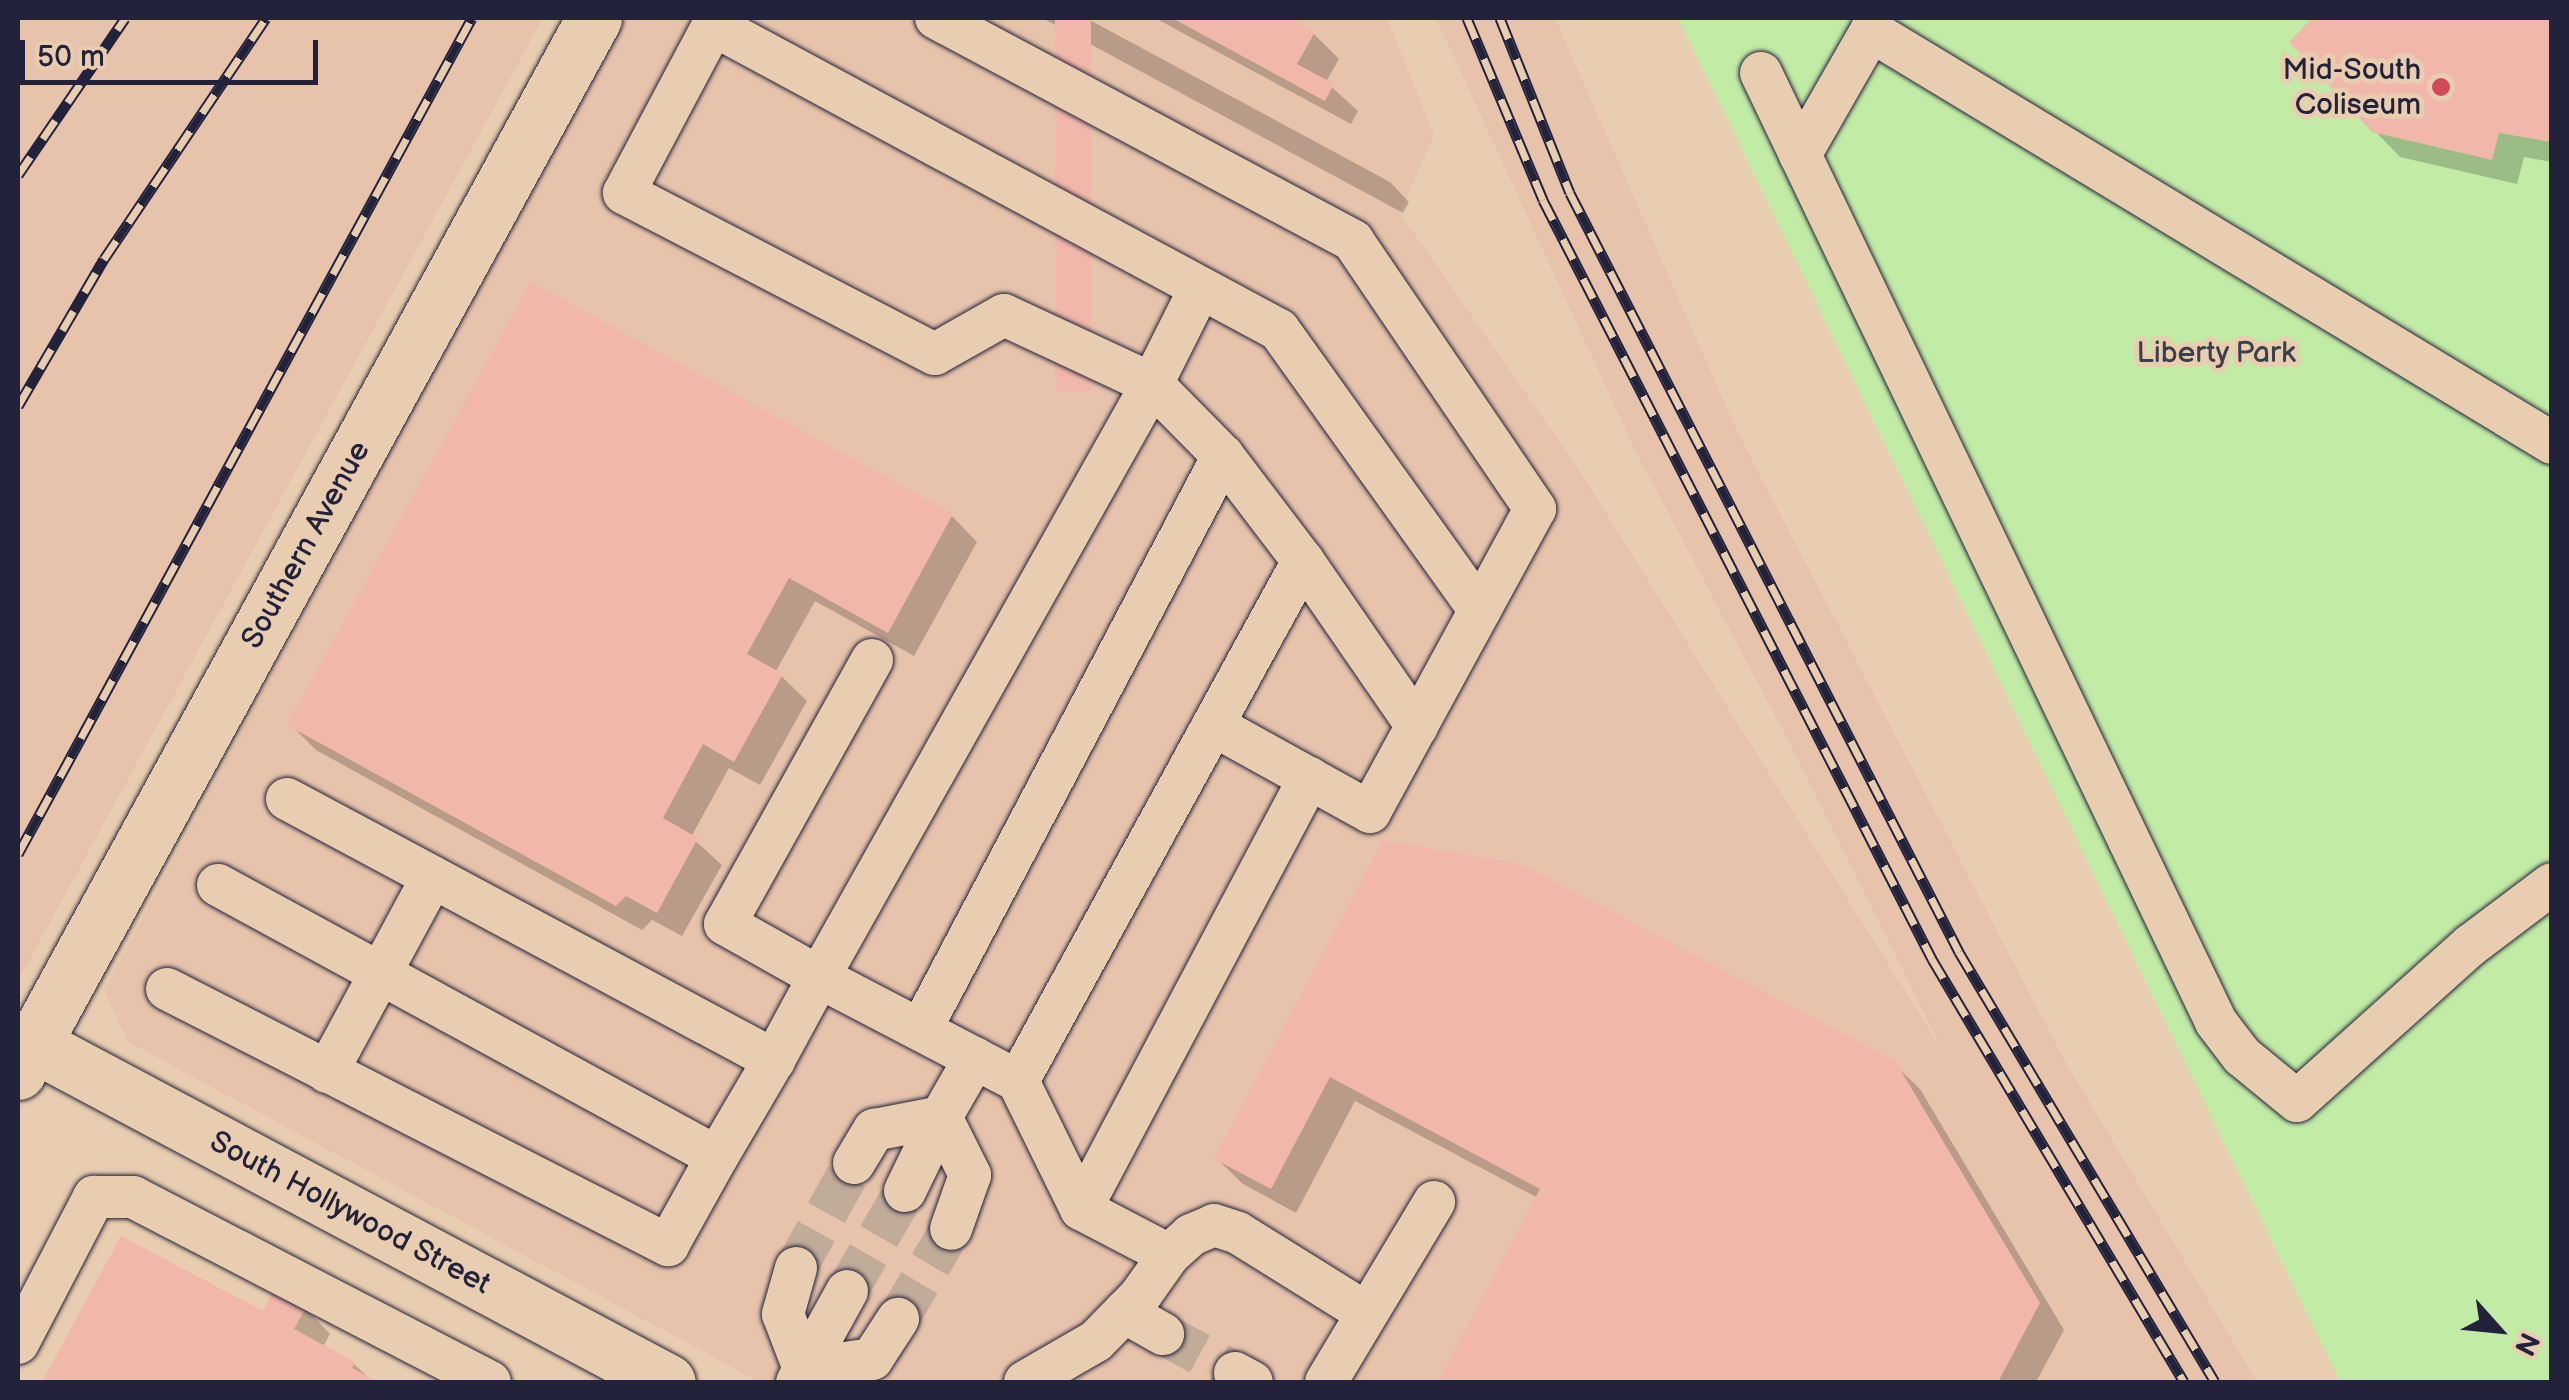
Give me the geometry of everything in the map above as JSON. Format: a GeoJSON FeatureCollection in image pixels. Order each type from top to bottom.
{"type":"FeatureCollection","features":[{"type":"Feature","properties":{"kind":"main road","name":"Southern Avenue"},"geometry":{"type":"LineString","coordinates":[[25,1058],[594,18]]}},
{"type":"Feature","properties":{"kind":"main road","name":"South Hollywood Street"},"geometry":{"type":"LineString","coordinates":[[25,1058],[654,1379]]}},
{"type":"Feature","properties":{"kind":"lane"},"geometry":{"type":"LineString","coordinates":[[936,18],[1353,241],[1535,509],[1370,812],[1213,725]]}},
{"type":"Feature","properties":{"kind":"lane"},"geometry":{"type":"LineString","coordinates":[[1416,726],[1303,561],[1223,456],[1152,384],[1004,315],[935,354],[624,193],[715,21],[1279,330],[1480,611]]}},
{"type":"Feature","properties":{"kind":"lane"},"geometry":{"type":"LineString","coordinates":[[1800,154],[1884,22],[2552,444]]}},
{"type":"Feature","properties":{"kind":"lane"},"geometry":{"type":"LineString","coordinates":[[1761,73],[2216,1022],[2242,1056],[2297,1100],[2471,945],[2552,884]]}},
{"type":"Feature","properties":{"kind":"lane"},"geometry":{"type":"LineString","coordinates":[[167,989],[668,1245],[1152,384],[1200,288]]}},
{"type":"Feature","properties":{"kind":"lane"},"geometry":{"type":"LineString","coordinates":[[921,1029],[1223,456]]}},
{"type":"Feature","properties":{"kind":"lane"},"geometry":{"type":"LineString","coordinates":[[1018,1081],[1303,561]]}},
{"type":"Feature","properties":{"kind":"lane"},"geometry":{"type":"LineString","coordinates":[[872,660],[725,924],[1018,1081],[1081,1209],[1169,1255]]}},
{"type":"Feature","properties":{"kind":"lane"},"geometry":{"type":"LineString","coordinates":[[1081,1209],[1309,778]]}},
{"type":"Feature","properties":{"kind":"lane"},"geometry":{"type":"LineString","coordinates":[[287,799],[431,880],[774,1060]]}},
{"type":"Feature","properties":{"kind":"lane"},"geometry":{"type":"LineString","coordinates":[[327,1072],[431,880]]}},
{"type":"Feature","properties":{"kind":"lane"},"geometry":{"type":"LineString","coordinates":[[218,886],[717,1157]]}},
{"type":"Feature","properties":{"kind":"lane"},"geometry":{"type":"LineString","coordinates":[[905,1191],[974,1058]]}},
{"type":"Feature","properties":{"kind":"lane"},"geometry":{"type":"LineString","coordinates":[[854,1163],[874,1130],[941,1117]]}},
{"type":"Feature","properties":{"kind":"lane"},"geometry":{"type":"LineString","coordinates":[[941,1117],[970,1175],[951,1229]]}},
{"type":"Feature","properties":{"kind":"lane"},"geometry":{"type":"LineString","coordinates":[[18,1343],[94,1198],[133,1196],[490,1382]]}},
{"type":"Feature","properties":{"kind":"lane"},"geometry":{"type":"LineString","coordinates":[[1326,1382],[1434,1202]]}},
{"type":"Feature","properties":{"kind":"lane"},"geometry":{"type":"LineString","coordinates":[[1035,1380],[1096,1341],[1169,1255],[1190,1235],[1214,1225],[1238,1233],[1366,1312]]}},
{"type":"Feature","properties":{"kind":"lane"},"geometry":{"type":"LineString","coordinates":[[796,1268],[782,1314],[800,1376]]}},
{"type":"Feature","properties":{"kind":"lane"},"geometry":{"type":"LineString","coordinates":[[800,1376],[848,1291]]}},
{"type":"Feature","properties":{"kind":"lane"},"geometry":{"type":"LineString","coordinates":[[1124,1312],[1164,1334]]}},
{"type":"Feature","properties":{"kind":"lane"},"geometry":{"type":"LineString","coordinates":[[800,1376],[872,1358],[898,1318]]}},
{"type":"Feature","properties":{"kind":"shaded area"},"geometry":{"type":"Polygon","coordinates":[[[18,18],[543,18],[18,981],[18,18]]]}},
{"type":"Feature","properties":{"kind":"shaded area"},"geometry":{"type":"Polygon","coordinates":[[[619,18],[1387,18],[1434,135],[1400,213],[1576,465],[1944,1053],[1793,750],[1634,448],[1436,18],[1555,18],[1737,431],[2061,1054],[2257,1382],[760,1382],[128,1042],[104,991],[619,18]]]}},
{"type":"Feature","properties":{"kind":"green space","name":"Liberty Park"},"geometry":{"type":"Polygon","coordinates":[[[1678,18],[2551,18],[2551,1382],[2340,1382],[1678,18]]]}},
{"type":"Feature","properties":{"kind":"building"},"geometry":{"type":"Polygon","coordinates":[[[1055,18],[1091,18],[1091,392],[1055,392],[1055,18]]]}},
{"type":"Feature","properties":{"kind":"building"},"geometry":{"type":"Polygon","coordinates":[[[1172,18],[1289,18],[1315,32],[1297,64],[1334,84],[1325,101],[1172,18]]]}},
{"type":"Feature","properties":{"kind":"building","name":"Mid-South Coliseum"},"geometry":{"type":"Polygon","coordinates":[[[2312,18],[2552,18],[2552,142],[2499,133],[2492,160],[2372,132],[2289,42],[2312,18]]]}},
{"type":"Feature","properties":{"kind":"building"},"geometry":{"type":"Polygon","coordinates":[[[531,282],[953,514],[888,633],[789,578],[747,654],[783,674],[734,762],[703,744],[663,818],[698,838],[657,913],[626,896],[616,906],[287,725],[531,282]]]}},
{"type":"Feature","properties":{"kind":"building"},"geometry":{"type":"Polygon","coordinates":[[[1383,840],[1521,864],[1895,1061],[2040,1303],[1998,1382],[1438,1382],[1540,1189],[1330,1077],[1271,1189],[1214,1159],[1383,840]]]}},
{"type":"Feature","properties":{"kind":"building"},"geometry":{"type":"Polygon","coordinates":[[[121,1236],[263,1311],[274,1289],[307,1306],[294,1329],[355,1362],[352,1368],[378,1382],[42,1382],[121,1236]]]}},
{"type":"Feature","properties":{"kind":"tunnel"},"geometry":{"type":"LineString","coordinates":[[796,1268],[854,1163]]}},
{"type":"Feature","properties":{"kind":"tunnel"},"geometry":{"type":"LineString","coordinates":[[847,1291],[905,1191]]}},
{"type":"Feature","properties":{"kind":"tunnel"},"geometry":{"type":"LineString","coordinates":[[898,1319],[951,1229]]}},
{"type":"Feature","properties":{"kind":"tunnel"},"geometry":{"type":"LineString","coordinates":[[1163,1334],[1235,1373]]}},
{"type":"Feature","properties":{"kind":"railway"},"geometry":{"type":"LineString","coordinates":[[18,175],[125,18]]}},
{"type":"Feature","properties":{"kind":"railway"},"geometry":{"type":"LineString","coordinates":[[18,406],[104,259],[266,18]]}},
{"type":"Feature","properties":{"kind":"railway"},"geometry":{"type":"LineString","coordinates":[[18,854],[472,18]]}},
{"type":"Feature","properties":{"kind":"railway"},"geometry":{"type":"LineString","coordinates":[[1467,18],[1543,200],[1932,959],[2184,1382]]}},
{"type":"Feature","properties":{"kind":"railway"},"geometry":{"type":"LineString","coordinates":[[1500,18],[1570,193],[1959,952],[2215,1382]]}},
{"type":"Feature","properties":{"kind":"place","name":"Mid-South Coliseum"},"geometry":{"type":"Point","coordinates":[2441,87]}}]}
